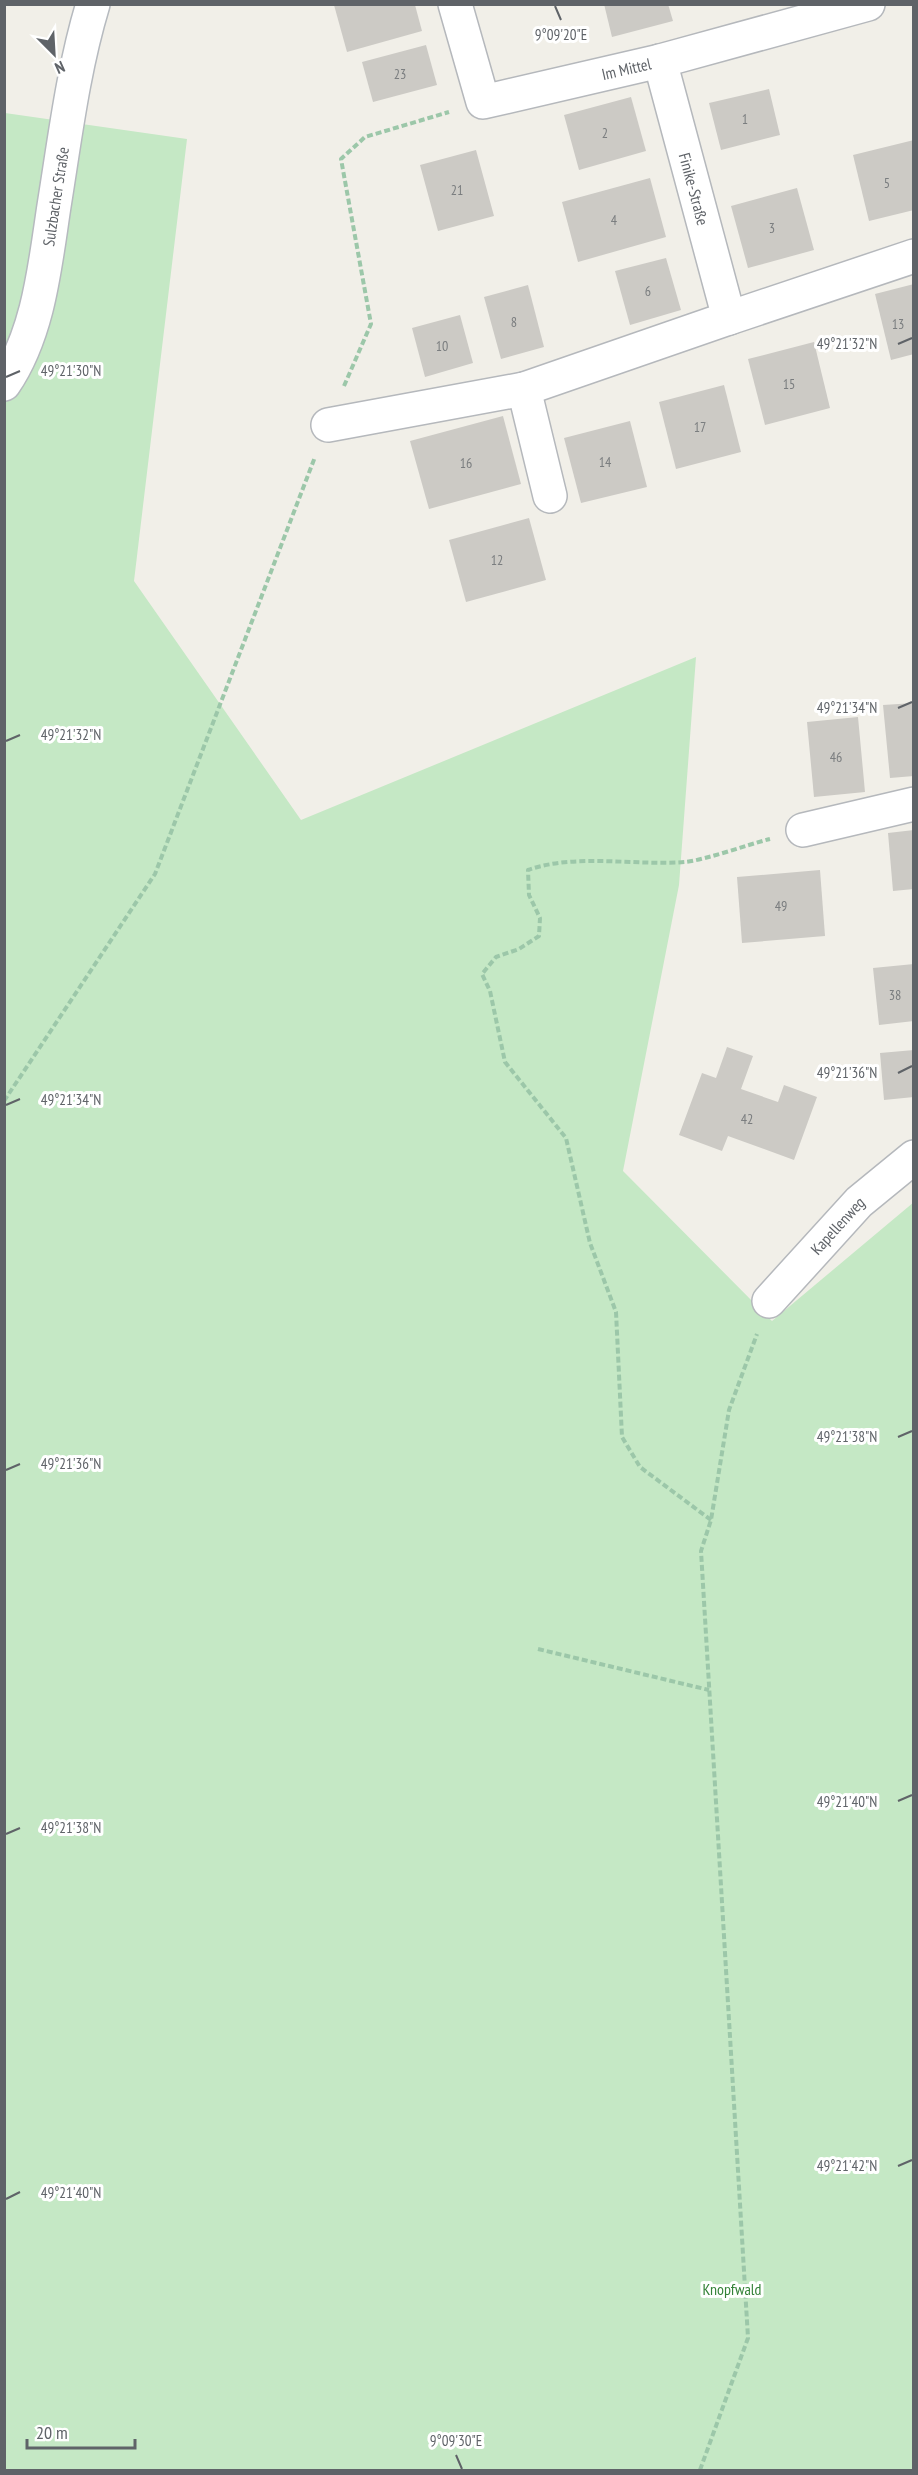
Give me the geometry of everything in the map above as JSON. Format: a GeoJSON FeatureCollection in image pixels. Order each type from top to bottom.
{"type":"FeatureCollection","features":[{"type":"Feature","properties":{"kind":"street","name":"Sulzbacher Straße"},"geometry":{"type":"LineString","coordinates":[[4,384],[27,336],[43,280],[78,59],[93,4]]}},
{"type":"Feature","properties":{"kind":"street"},"geometry":{"type":"LineString","coordinates":[[455,4],[483,102]]}},
{"type":"Feature","properties":{"kind":"street","name":"Im Mittel"},"geometry":{"type":"LineString","coordinates":[[483,102],[660,60],[868,4]]}},
{"type":"Feature","properties":{"kind":"street","name":"Finike-Straße"},"geometry":{"type":"LineString","coordinates":[[660,60],[729,318]]}},
{"type":"Feature","properties":{"kind":"street"},"geometry":{"type":"LineString","coordinates":[[328,425],[524,388],[914,256]]}},
{"type":"Feature","properties":{"kind":"street"},"geometry":{"type":"LineString","coordinates":[[524,388],[550,496]]}},
{"type":"Feature","properties":{"kind":"street"},"geometry":{"type":"LineString","coordinates":[[803,830],[914,804]]}},
{"type":"Feature","properties":{"kind":"street","name":"Kapellenweg"},"geometry":{"type":"LineString","coordinates":[[769,1301],[859,1202],[914,1157]]}},
{"type":"Feature","properties":{"kind":"path"},"geometry":{"type":"LineString","coordinates":[[4,1101],[155,874],[328,425],[371,324],[341,159],[365,137],[483,102]]}},
{"type":"Feature","properties":{"kind":"path"},"geometry":{"type":"LineString","coordinates":[[711,1520],[640,1467],[622,1437],[616,1312],[590,1243],[566,1138],[505,1062],[490,991],[482,974],[496,957],[519,949],[539,936],[540,918],[529,895],[528,870],[554,864],[630,861],[686,862],[803,830]]}},
{"type":"Feature","properties":{"kind":"path"},"geometry":{"type":"LineString","coordinates":[[700,2470],[748,2338],[701,1551],[711,1520],[729,1410],[769,1301]]}},
{"type":"Feature","properties":{"kind":"path"},"geometry":{"type":"LineString","coordinates":[[538,1649],[709,1690]]}},
{"type":"Feature","properties":{"kind":"green space","name":"Knopfwald"},"geometry":{"type":"Polygon","coordinates":[[[5,113],[187,139],[134,581],[301,820],[696,657],[679,885],[623,1171],[772,1321],[914,1202],[913,2470],[5,2470],[5,113]]]}},
{"type":"Feature","properties":{"kind":"building"},"geometry":{"type":"Polygon","coordinates":[[[604,4],[668,4],[673,21],[612,37],[604,4]]]}},
{"type":"Feature","properties":{"kind":"building"},"geometry":{"type":"Polygon","coordinates":[[[334,5],[415,5],[422,31],[347,52],[334,5]]]}},
{"type":"Feature","properties":{"kind":"building"},"geometry":{"type":"Polygon","coordinates":[[[426,45],[437,85],[373,102],[362,62],[426,45]]]}},
{"type":"Feature","properties":{"kind":"building"},"geometry":{"type":"Polygon","coordinates":[[[769,89],[780,135],[721,150],[709,103],[769,89]]]}},
{"type":"Feature","properties":{"kind":"building"},"geometry":{"type":"Polygon","coordinates":[[[631,97],[646,151],[579,170],[564,115],[631,97]]]}},
{"type":"Feature","properties":{"kind":"building"},"geometry":{"type":"Polygon","coordinates":[[[914,140],[914,210],[869,221],[853,155],[914,140]]]}},
{"type":"Feature","properties":{"kind":"building"},"geometry":{"type":"Polygon","coordinates":[[[476,150],[494,216],[438,231],[420,165],[476,150]]]}},
{"type":"Feature","properties":{"kind":"building"},"geometry":{"type":"Polygon","coordinates":[[[650,178],[666,237],[578,262],[562,202],[650,178]]]}},
{"type":"Feature","properties":{"kind":"building"},"geometry":{"type":"Polygon","coordinates":[[[797,188],[814,250],[748,268],[731,206],[797,188]]]}},
{"type":"Feature","properties":{"kind":"building"},"geometry":{"type":"Polygon","coordinates":[[[666,258],[681,310],[630,325],[615,271],[666,258]]]}},
{"type":"Feature","properties":{"kind":"building"},"geometry":{"type":"Polygon","coordinates":[[[914,284],[914,354],[891,360],[875,294],[914,284]]]}},
{"type":"Feature","properties":{"kind":"building"},"geometry":{"type":"Polygon","coordinates":[[[528,285],[544,347],[501,359],[484,297],[528,285]]]}},
{"type":"Feature","properties":{"kind":"building"},"geometry":{"type":"Polygon","coordinates":[[[460,315],[473,363],[425,377],[412,328],[460,315]]]}},
{"type":"Feature","properties":{"kind":"building"},"geometry":{"type":"Polygon","coordinates":[[[814,342],[830,408],[765,425],[748,359],[814,342]]]}},
{"type":"Feature","properties":{"kind":"building"},"geometry":{"type":"Polygon","coordinates":[[[724,385],[741,452],[676,469],[659,402],[724,385]]]}},
{"type":"Feature","properties":{"kind":"building"},"geometry":{"type":"Polygon","coordinates":[[[503,416],[521,484],[429,509],[410,441],[503,416]]]}},
{"type":"Feature","properties":{"kind":"building"},"geometry":{"type":"Polygon","coordinates":[[[630,421],[647,487],[581,503],[564,438],[630,421]]]}},
{"type":"Feature","properties":{"kind":"building"},"geometry":{"type":"Polygon","coordinates":[[[529,518],[546,580],[466,602],[449,540],[529,518]]]}},
{"type":"Feature","properties":{"kind":"building"},"geometry":{"type":"Polygon","coordinates":[[[914,703],[914,776],[890,778],[883,705],[914,703]]]}},
{"type":"Feature","properties":{"kind":"building"},"geometry":{"type":"Polygon","coordinates":[[[858,717],[865,792],[814,797],[807,722],[858,717]]]}},
{"type":"Feature","properties":{"kind":"building"},"geometry":{"type":"Polygon","coordinates":[[[914,830],[914,889],[893,891],[888,833],[914,830]]]}},
{"type":"Feature","properties":{"kind":"building"},"geometry":{"type":"Polygon","coordinates":[[[820,870],[825,936],[742,943],[737,877],[820,870]]]}},
{"type":"Feature","properties":{"kind":"building"},"geometry":{"type":"Polygon","coordinates":[[[914,964],[914,1021],[879,1025],[873,968],[914,964]]]}},
{"type":"Feature","properties":{"kind":"building"},"geometry":{"type":"Polygon","coordinates":[[[727,1047],[753,1056],[741,1089],[778,1102],[784,1085],[817,1097],[794,1160],[728,1136],[722,1151],[679,1135],[702,1073],[716,1078],[727,1047]]]}},
{"type":"Feature","properties":{"kind":"building"},"geometry":{"type":"Polygon","coordinates":[[[914,1050],[914,1097],[884,1100],[880,1053],[914,1050]]]}}]}
